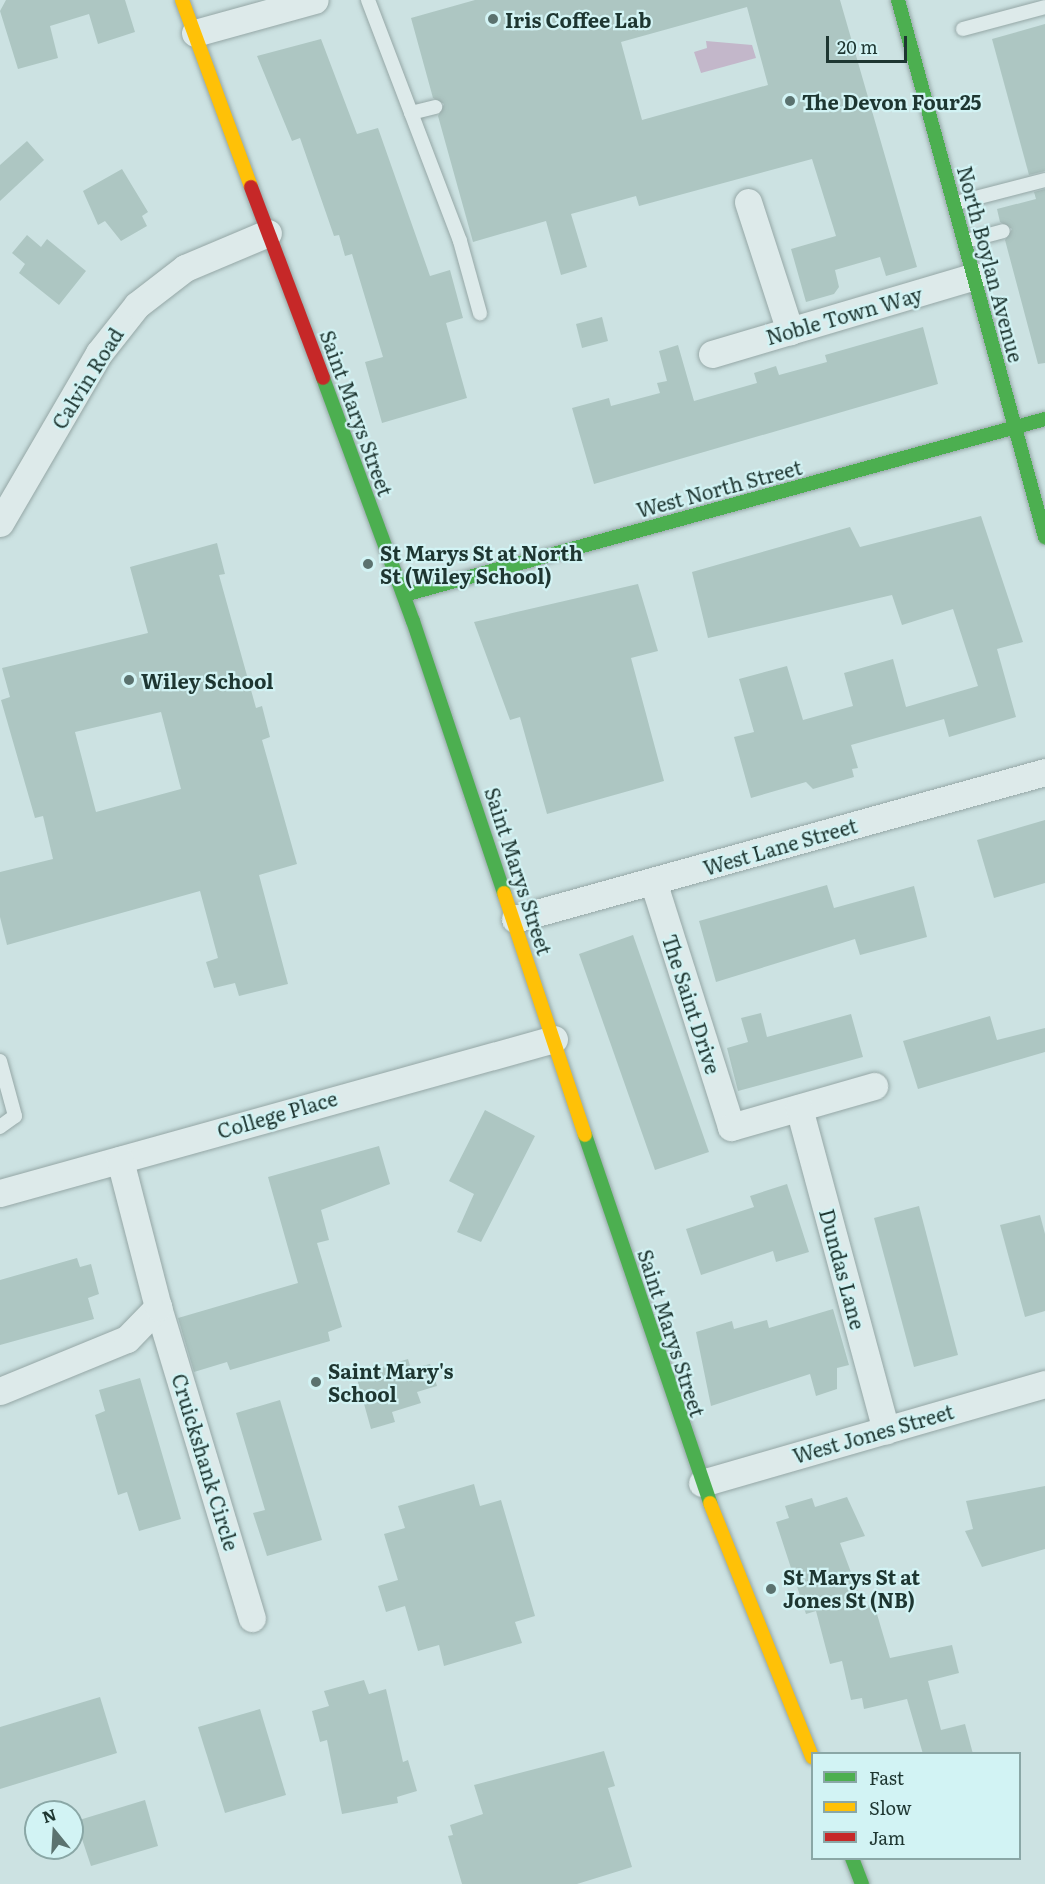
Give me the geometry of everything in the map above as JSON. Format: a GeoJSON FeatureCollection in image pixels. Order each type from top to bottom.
{"type":"FeatureCollection","features":[{"type":"Feature","properties":{"kind":"main road","name":"Saint Marys Street"},"geometry":{"type":"LineString","coordinates":[[182,0],[404,595],[515,920],[702,1483],[811,1752]]}},
{"type":"Feature","properties":{"kind":"main road","name":"North Boylan Avenue"},"geometry":{"type":"LineString","coordinates":[[898,0],[956,203],[1045,537]]}},
{"type":"Feature","properties":{"kind":"main road","name":"West North Street"},"geometry":{"type":"LineString","coordinates":[[404,595],[1045,419]]}},
{"type":"Feature","properties":{"kind":"main road"},"geometry":{"type":"LineString","coordinates":[[853,1860],[862,1884]]}},
{"type":"Feature","properties":{"kind":"street"},"geometry":{"type":"LineString","coordinates":[[195,33],[315,0]]}},
{"type":"Feature","properties":{"kind":"street"},"geometry":{"type":"LineString","coordinates":[[748,202],[790,331]]}},
{"type":"Feature","properties":{"kind":"street","name":"Calvin Road"},"geometry":{"type":"LineString","coordinates":[[0,523],[99,353],[137,305],[185,268],[268,232]]}},
{"type":"Feature","properties":{"kind":"street","name":"Noble Town Way"},"geometry":{"type":"LineString","coordinates":[[712,354],[975,276]]}},
{"type":"Feature","properties":{"kind":"street","name":"West Lane Street"},"geometry":{"type":"LineString","coordinates":[[515,920],[1045,772]]}},
{"type":"Feature","properties":{"kind":"street","name":"The Saint Drive"},"geometry":{"type":"LineString","coordinates":[[653,881],[731,1127],[798,1108]]}},
{"type":"Feature","properties":{"kind":"street","name":"College Place"},"geometry":{"type":"LineString","coordinates":[[0,1193],[554,1039]]}},
{"type":"Feature","properties":{"kind":"street"},"geometry":{"type":"LineString","coordinates":[[798,1108],[874,1086]]}},
{"type":"Feature","properties":{"kind":"street","name":"Dundas Lane"},"geometry":{"type":"LineString","coordinates":[[798,1108],[886,1430]]}},
{"type":"Feature","properties":{"kind":"street","name":"Cruickshank Circle"},"geometry":{"type":"LineString","coordinates":[[120,1160],[158,1307],[252,1618]]}},
{"type":"Feature","properties":{"kind":"street"},"geometry":{"type":"LineString","coordinates":[[0,1390],[127,1339],[158,1307]]}},
{"type":"Feature","properties":{"kind":"street","name":"West Jones Street"},"geometry":{"type":"LineString","coordinates":[[702,1483],[1045,1384]]}},
{"type":"Feature","properties":{"kind":"lane"},"geometry":{"type":"LineString","coordinates":[[368,0],[460,241],[480,313]]}},
{"type":"Feature","properties":{"kind":"lane"},"geometry":{"type":"LineString","coordinates":[[963,29],[1045,7]]}},
{"type":"Feature","properties":{"kind":"lane"},"geometry":{"type":"LineString","coordinates":[[411,113],[435,107]]}},
{"type":"Feature","properties":{"kind":"lane"},"geometry":{"type":"LineString","coordinates":[[956,203],[1045,180]]}},
{"type":"Feature","properties":{"kind":"lane"},"geometry":{"type":"LineString","coordinates":[[966,241],[1003,231]]}},
{"type":"Feature","properties":{"kind":"lane"},"geometry":{"type":"LineString","coordinates":[[0,1061],[15,1116],[0,1127]]}},
{"type":"Feature","properties":{"kind":"shaded area"},"geometry":{"type":"Polygon","coordinates":[[[706,41],[752,45],[756,58],[701,73],[694,52],[707,48],[706,41]]]}},
{"type":"Feature","properties":{"kind":"building"},"geometry":{"type":"Polygon","coordinates":[[[6,0],[125,0],[135,32],[98,44],[89,14],[50,26],[58,58],[18,69],[0,11],[6,0]]]}},
{"type":"Feature","properties":{"kind":"building"},"geometry":{"type":"Polygon","coordinates":[[[475,0],[840,0],[917,267],[886,276],[880,257],[835,270],[839,287],[834,294],[806,302],[791,249],[836,236],[812,159],[639,206],[636,196],[571,214],[587,267],[561,275],[546,221],[473,242],[438,116],[444,104],[433,98],[411,18],[475,0]],[[747,7],[621,42],[642,120],[768,85],[747,7]]]}},
{"type":"Feature","properties":{"kind":"building"},"geometry":{"type":"Polygon","coordinates":[[[1045,24],[1045,171],[1029,175],[992,39],[1045,24]]]}},
{"type":"Feature","properties":{"kind":"building"},"geometry":{"type":"Polygon","coordinates":[[[321,39],[357,134],[378,128],[430,276],[450,270],[463,318],[446,323],[467,398],[382,423],[365,362],[383,357],[352,254],[345,256],[339,235],[334,236],[300,138],[292,141],[257,56],[321,39]]]}},
{"type":"Feature","properties":{"kind":"building"},"geometry":{"type":"Polygon","coordinates":[[[27,141],[44,160],[0,201],[0,165],[27,141]]]}},
{"type":"Feature","properties":{"kind":"building"},"geometry":{"type":"Polygon","coordinates":[[[122,169],[148,212],[142,216],[147,226],[121,241],[105,221],[98,225],[83,191],[122,169]]]}},
{"type":"Feature","properties":{"kind":"building"},"geometry":{"type":"Polygon","coordinates":[[[1045,189],[1045,363],[1038,364],[1005,240],[1012,229],[1000,222],[997,209],[1036,199],[1034,192],[1045,189]]]}},
{"type":"Feature","properties":{"kind":"building"},"geometry":{"type":"Polygon","coordinates":[[[27,235],[41,247],[47,239],[86,271],[59,305],[19,273],[25,264],[12,253],[27,235]]]}},
{"type":"Feature","properties":{"kind":"building"},"geometry":{"type":"Polygon","coordinates":[[[602,317],[608,341],[582,348],[576,324],[602,317]]]}},
{"type":"Feature","properties":{"kind":"building"},"geometry":{"type":"Polygon","coordinates":[[[923,327],[938,384],[594,484],[572,408],[609,398],[611,406],[660,393],[657,383],[667,381],[659,351],[678,345],[694,401],[757,383],[754,373],[776,366],[779,375],[827,362],[825,355],[923,327]]]}},
{"type":"Feature","properties":{"kind":"building"},"geometry":{"type":"Polygon","coordinates":[[[981,516],[1023,642],[997,649],[1016,717],[949,737],[944,719],[851,745],[858,768],[852,769],[854,777],[813,789],[806,782],[751,798],[734,737],[754,732],[739,679],[787,666],[803,720],[853,706],[844,673],[893,659],[906,707],[978,686],[953,609],[902,625],[892,595],[708,638],[692,572],[850,527],[860,547],[981,516]]]}},
{"type":"Feature","properties":{"kind":"building"},"geometry":{"type":"Polygon","coordinates":[[[217,543],[225,574],[219,575],[256,708],[262,706],[270,737],[262,740],[297,864],[259,875],[288,984],[239,996],[235,983],[214,988],[206,962],[218,958],[200,891],[7,945],[0,917],[0,872],[53,859],[43,816],[35,818],[1,700],[10,697],[2,668],[148,633],[130,567],[217,543]],[[161,712],[75,732],[96,812],[181,789],[161,712]]]}},
{"type":"Feature","properties":{"kind":"building"},"geometry":{"type":"Polygon","coordinates":[[[638,584],[658,651],[631,658],[664,781],[547,814],[520,717],[510,720],[474,622],[638,584]]]}},
{"type":"Feature","properties":{"kind":"building"},"geometry":{"type":"Polygon","coordinates":[[[1045,820],[1045,883],[994,898],[977,840],[1045,820]]]}},
{"type":"Feature","properties":{"kind":"building"},"geometry":{"type":"Polygon","coordinates":[[[827,885],[834,908],[914,886],[927,937],[860,955],[855,939],[716,982],[699,921],[827,885]]]}},
{"type":"Feature","properties":{"kind":"building"},"geometry":{"type":"Polygon","coordinates":[[[633,935],[709,1152],[655,1170],[579,954],[633,935]]]}},
{"type":"Feature","properties":{"kind":"building"},"geometry":{"type":"Polygon","coordinates":[[[761,1013],[767,1037],[851,1014],[863,1057],[738,1091],[727,1048],[748,1042],[741,1018],[761,1013]]]}},
{"type":"Feature","properties":{"kind":"building"},"geometry":{"type":"Polygon","coordinates":[[[990,1016],[997,1040],[1045,1028],[1045,1052],[918,1089],[903,1041],[990,1016]]]}},
{"type":"Feature","properties":{"kind":"building"},"geometry":{"type":"Polygon","coordinates":[[[485,1110],[535,1136],[481,1242],[457,1232],[474,1194],[449,1181],[485,1110]]]}},
{"type":"Feature","properties":{"kind":"building"},"geometry":{"type":"Polygon","coordinates":[[[379,1146],[390,1184],[321,1210],[329,1240],[317,1243],[342,1327],[328,1332],[330,1341],[230,1370],[227,1362],[194,1372],[178,1318],[298,1283],[268,1177],[379,1146]]]}},
{"type":"Feature","properties":{"kind":"building"},"geometry":{"type":"Polygon","coordinates":[[[787,1184],[809,1252],[776,1262],[773,1251],[701,1275],[686,1229],[754,1207],[750,1196],[787,1184]]]}},
{"type":"Feature","properties":{"kind":"building"},"geometry":{"type":"Polygon","coordinates":[[[919,1206],[958,1355],[914,1367],[874,1218],[919,1206]]]}},
{"type":"Feature","properties":{"kind":"building"},"geometry":{"type":"Polygon","coordinates":[[[1040,1215],[1045,1234],[1045,1311],[1025,1317],[1000,1225],[1040,1215]]]}},
{"type":"Feature","properties":{"kind":"building"},"geometry":{"type":"Polygon","coordinates":[[[77,1258],[80,1267],[91,1264],[99,1294],[88,1298],[94,1319],[0,1345],[0,1280],[77,1258]]]}},
{"type":"Feature","properties":{"kind":"building"},"geometry":{"type":"Polygon","coordinates":[[[833,1309],[849,1365],[837,1368],[837,1389],[816,1396],[810,1374],[711,1406],[696,1332],[732,1321],[734,1329],[767,1320],[769,1328],[833,1309]]]}},
{"type":"Feature","properties":{"kind":"building"},"geometry":{"type":"Polygon","coordinates":[[[408,1359],[411,1369],[430,1364],[437,1386],[417,1392],[421,1403],[392,1412],[395,1422],[371,1429],[356,1375],[408,1359]]]}},
{"type":"Feature","properties":{"kind":"building"},"geometry":{"type":"Polygon","coordinates":[[[140,1378],[181,1519],[139,1531],[127,1492],[118,1495],[95,1415],[105,1411],[99,1390],[140,1378]]]}},
{"type":"Feature","properties":{"kind":"building"},"geometry":{"type":"Polygon","coordinates":[[[280,1400],[322,1540],[267,1556],[253,1513],[265,1510],[236,1413],[280,1400]]]}},
{"type":"Feature","properties":{"kind":"building"},"geometry":{"type":"Polygon","coordinates":[[[474,1484],[480,1506],[501,1500],[535,1616],[515,1622],[522,1643],[444,1666],[439,1645],[418,1651],[405,1606],[386,1612],[378,1586],[398,1580],[384,1534],[405,1528],[398,1506],[474,1484]]]}},
{"type":"Feature","properties":{"kind":"building"},"geometry":{"type":"Polygon","coordinates":[[[1045,1486],[1045,1549],[982,1567],[965,1531],[973,1529],[966,1501],[1045,1486]]]}},
{"type":"Feature","properties":{"kind":"building"},"geometry":{"type":"Polygon","coordinates":[[[847,1497],[865,1536],[840,1543],[864,1607],[874,1604],[890,1658],[952,1645],[959,1673],[928,1681],[941,1730],[965,1724],[972,1752],[922,1752],[907,1699],[864,1709],[862,1698],[851,1700],[842,1661],[830,1664],[816,1611],[806,1614],[776,1522],[789,1518],[785,1506],[812,1498],[815,1507],[847,1497]]]}},
{"type":"Feature","properties":{"kind":"building"},"geometry":{"type":"Polygon","coordinates":[[[364,1680],[369,1694],[386,1689],[403,1762],[408,1760],[417,1791],[397,1797],[398,1803],[342,1814],[327,1740],[320,1742],[312,1711],[329,1706],[324,1691],[364,1680]]]}},
{"type":"Feature","properties":{"kind":"building"},"geometry":{"type":"Polygon","coordinates":[[[100,1697],[117,1753],[0,1789],[0,1727],[100,1697]]]}},
{"type":"Feature","properties":{"kind":"building"},"geometry":{"type":"Polygon","coordinates":[[[260,1709],[286,1795],[225,1813],[198,1727],[260,1709]]]}},
{"type":"Feature","properties":{"kind":"building"},"geometry":{"type":"Polygon","coordinates":[[[604,1751],[615,1786],[608,1788],[632,1867],[577,1884],[462,1884],[448,1836],[453,1835],[450,1825],[483,1814],[474,1785],[604,1751]]]}},
{"type":"Feature","properties":{"kind":"building"},"geometry":{"type":"Polygon","coordinates":[[[145,1800],[158,1846],[91,1866],[84,1845],[84,1819],[145,1800]]]}},
{"type":"Feature","properties":{"kind":"traffic: fast"},"geometry":{"type":"LineString","coordinates":[[898,0],[1045,537]]}},
{"type":"Feature","properties":{"kind":"traffic: fast"},"geometry":{"type":"LineString","coordinates":[[323,378],[413,621],[504,893]]}},
{"type":"Feature","properties":{"kind":"traffic: fast"},"geometry":{"type":"LineString","coordinates":[[404,595],[1045,419]]}},
{"type":"Feature","properties":{"kind":"traffic: fast"},"geometry":{"type":"LineString","coordinates":[[585,1135],[710,1503]]}},
{"type":"Feature","properties":{"kind":"traffic: fast"},"geometry":{"type":"LineString","coordinates":[[853,1860],[862,1884]]}},
{"type":"Feature","properties":{"kind":"traffic: slow"},"geometry":{"type":"LineString","coordinates":[[182,0],[251,187]]}},
{"type":"Feature","properties":{"kind":"traffic: slow"},"geometry":{"type":"LineString","coordinates":[[504,893],[585,1135]]}},
{"type":"Feature","properties":{"kind":"traffic: slow"},"geometry":{"type":"LineString","coordinates":[[710,1503],[811,1755]]}},
{"type":"Feature","properties":{"kind":"traffic: jam"},"geometry":{"type":"LineString","coordinates":[[251,187],[323,378]]}},
{"type":"Feature","properties":{"kind":"place","name":"Iris Coffee Lab"},"geometry":{"type":"Point","coordinates":[493,19]}},
{"type":"Feature","properties":{"kind":"place","name":"The Devon Four25"},"geometry":{"type":"Point","coordinates":[790,101]}},
{"type":"Feature","properties":{"kind":"place","name":"St Marys St at North St (Wiley School)"},"geometry":{"type":"Point","coordinates":[368,564]}},
{"type":"Feature","properties":{"kind":"place","name":"Wiley School"},"geometry":{"type":"Point","coordinates":[129,680]}},
{"type":"Feature","properties":{"kind":"place","name":"Saint Mary's School"},"geometry":{"type":"Point","coordinates":[316,1382]}},
{"type":"Feature","properties":{"kind":"place","name":"St Marys St at Jones St (NB)"},"geometry":{"type":"Point","coordinates":[771,1589]}}]}
